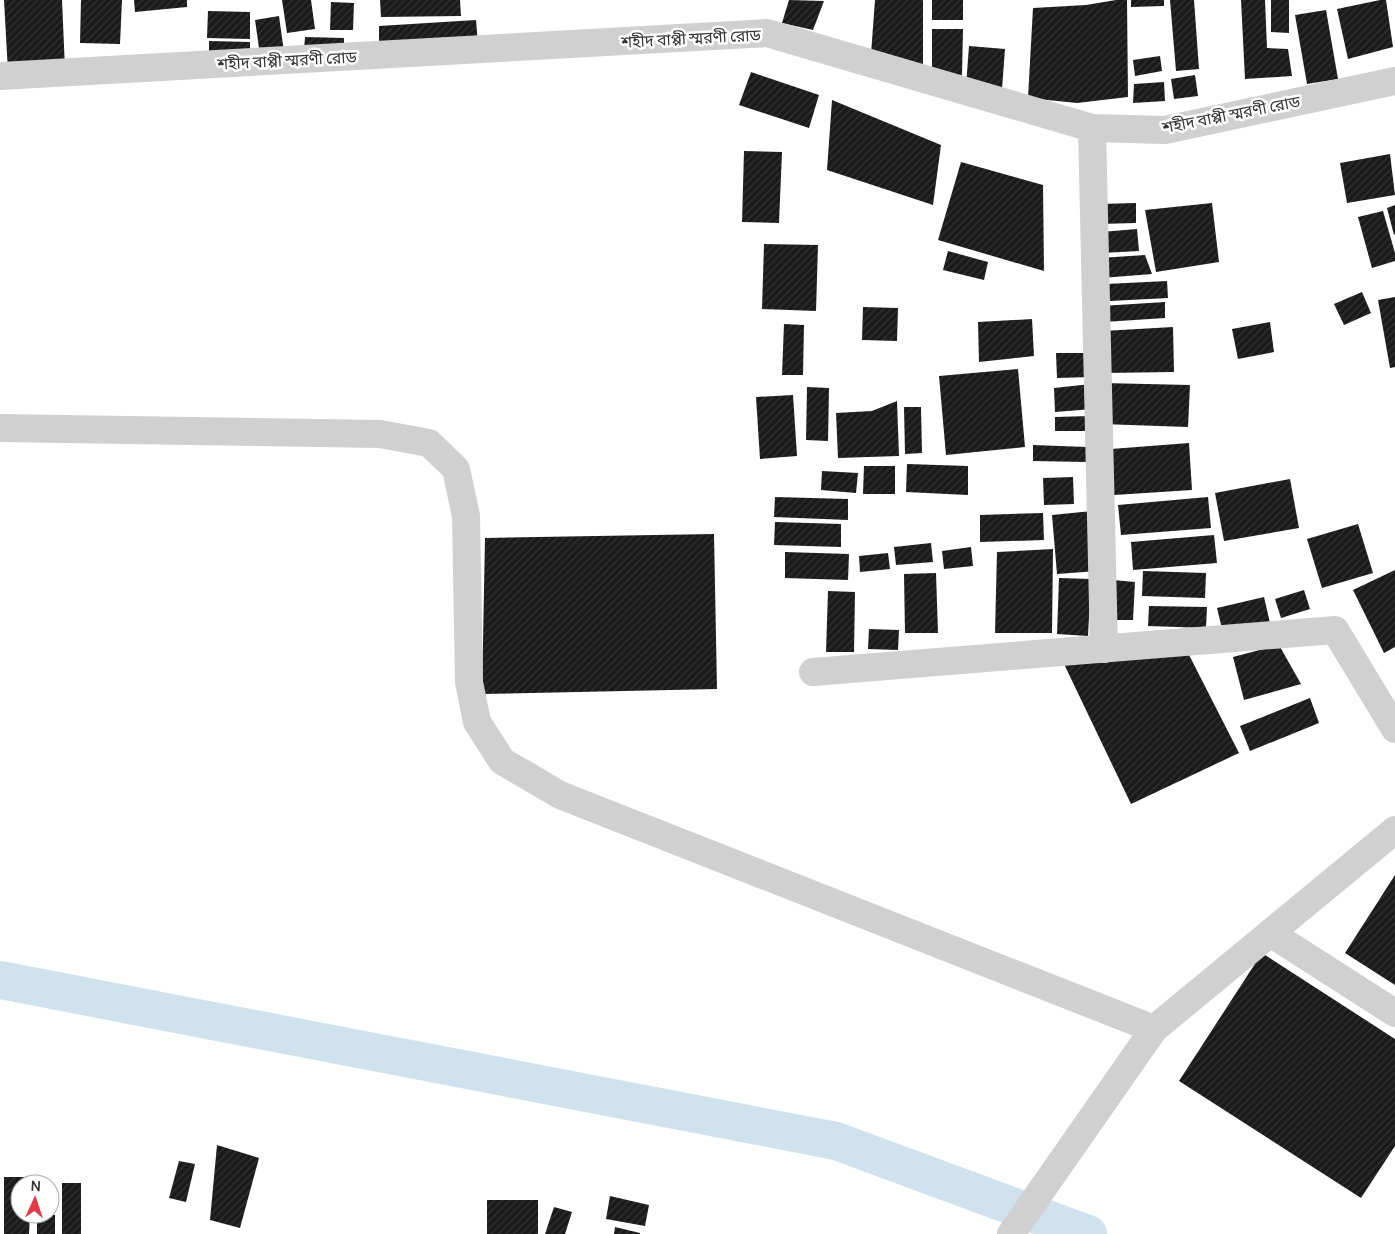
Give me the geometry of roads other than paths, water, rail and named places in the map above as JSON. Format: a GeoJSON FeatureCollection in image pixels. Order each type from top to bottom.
{"type":"FeatureCollection","features":[{"type":"Feature","properties":{"kind":"street","name":"শহীদ বাপ্পী স্মরণী রোড"},"geometry":{"type":"LineString","coordinates":[[0,76],[767,33],[1092,128],[1165,130],[1395,81]]}},
{"type":"Feature","properties":{"kind":"street"},"geometry":{"type":"LineString","coordinates":[[1092,128],[1104,649]]}},
{"type":"Feature","properties":{"kind":"street"},"geometry":{"type":"LineString","coordinates":[[0,428],[380,434],[429,443],[456,470],[466,516],[469,682],[477,722],[502,760],[560,795],[1154,1029]]}},
{"type":"Feature","properties":{"kind":"street"},"geometry":{"type":"LineString","coordinates":[[813,672],[1335,630],[1395,729]]}},
{"type":"Feature","properties":{"kind":"street"},"geometry":{"type":"LineString","coordinates":[[1011,1234],[1154,1029],[1395,830]]}},
{"type":"Feature","properties":{"kind":"street"},"geometry":{"type":"LineString","coordinates":[[1270,933],[1395,1013]]}},
{"type":"Feature","properties":{"kind":"waterway"},"geometry":{"type":"LineString","coordinates":[[0,980],[836,1141],[1088,1234]]}}]}
